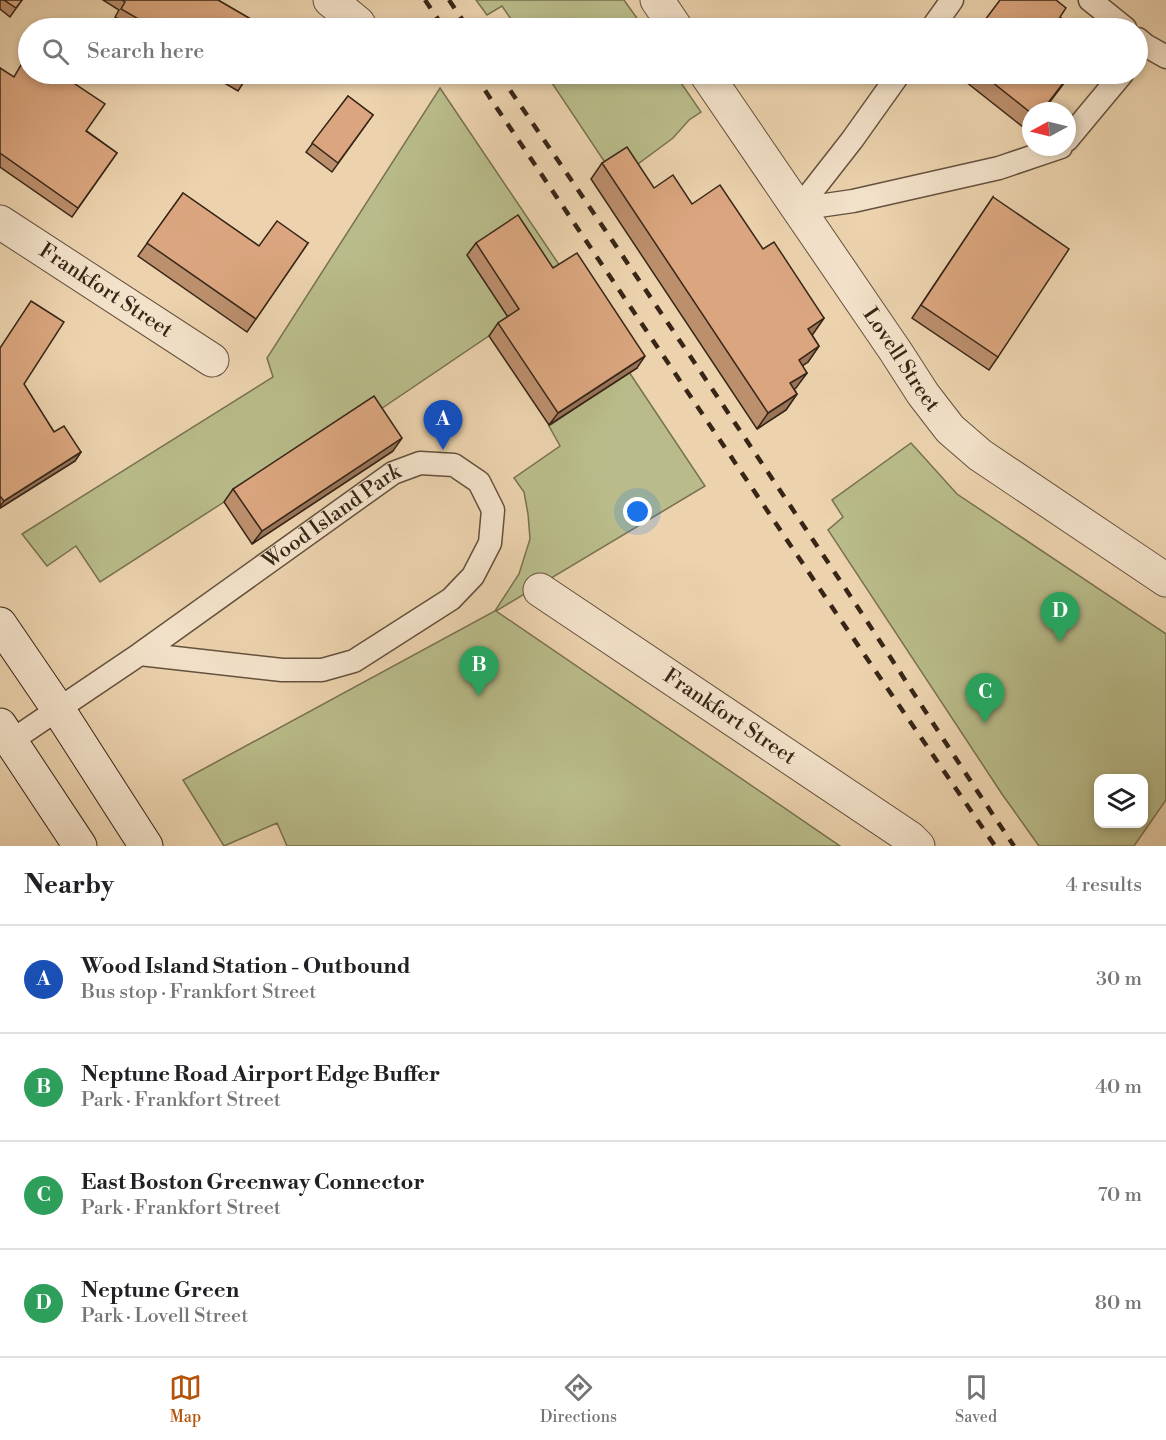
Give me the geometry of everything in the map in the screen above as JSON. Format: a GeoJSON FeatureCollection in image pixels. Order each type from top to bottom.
{"type":"FeatureCollection","features":[{"type":"Feature","properties":{"kind":"street"},"geometry":{"type":"LineString","coordinates":[[330,0],[352,18]]}},
{"type":"Feature","properties":{"kind":"street"},"geometry":{"type":"LineString","coordinates":[[657,0],[669,18]]}},
{"type":"Feature","properties":{"kind":"street","name":"Lovell Street"},"geometry":{"type":"LineString","coordinates":[[713,84],[923,394],[950,429],[980,455],[1165,577]]}},
{"type":"Feature","properties":{"kind":"street","name":"Frankfort Street"},"geometry":{"type":"LineString","coordinates":[[0,222],[212,360]]}},
{"type":"Feature","properties":{"kind":"street","name":"Frankfort Street"},"geometry":{"type":"LineString","coordinates":[[540,590],[918,846]]}},
{"type":"Feature","properties":{"kind":"street"},"geometry":{"type":"LineString","coordinates":[[0,624],[146,846]]}},
{"type":"Feature","properties":{"kind":"street"},"geometry":{"type":"LineString","coordinates":[[5,733],[80,846]]}},
{"type":"Feature","properties":{"kind":"lane"},"geometry":{"type":"LineString","coordinates":[[939,18],[952,0]]}},
{"type":"Feature","properties":{"kind":"lane"},"geometry":{"type":"LineString","coordinates":[[1090,0],[1112,18]]}},
{"type":"Feature","properties":{"kind":"lane"},"geometry":{"type":"LineString","coordinates":[[1148,49],[1166,57]]}},
{"type":"Feature","properties":{"kind":"lane"},"geometry":{"type":"LineString","coordinates":[[798,209],[892,84]]}},
{"type":"Feature","properties":{"kind":"lane"},"geometry":{"type":"LineString","coordinates":[[1076,129],[1114,84]]}},
{"type":"Feature","properties":{"kind":"lane"},"geometry":{"type":"LineString","coordinates":[[798,209],[853,201],[999,168],[1035,156]]}},
{"type":"Feature","properties":{"kind":"lane","name":"Wood Island Park"},"geometry":{"type":"LineString","coordinates":[[5,733],[58,709],[140,654],[393,473],[420,463],[454,465],[479,482],[493,510],[490,543],[473,576],[451,599],[354,661],[322,670],[282,670],[140,654]]}},
{"type":"Feature","properties":{"kind":"green space"},"geometry":{"type":"Polygon","coordinates":[[[476,0],[624,0],[637,18],[510,18],[502,6],[487,15],[476,0]]]}},
{"type":"Feature","properties":{"kind":"green space"},"geometry":{"type":"Polygon","coordinates":[[[553,84],[682,84],[701,112],[689,120],[673,138],[623,175],[608,167],[553,84]]]}},
{"type":"Feature","properties":{"kind":"green space"},"geometry":{"type":"Polygon","coordinates":[[[440,88],[562,269],[468,255],[511,321],[369,417],[364,409],[100,582],[76,546],[47,566],[22,534],[273,377],[267,358],[440,88]]]}},
{"type":"Feature","properties":{"kind":"green space"},"geometry":{"type":"Polygon","coordinates":[[[629,372],[705,486],[496,611],[840,846],[287,846],[277,823],[224,846],[183,780],[495,611],[519,574],[530,539],[524,492],[514,478],[560,446],[549,426],[629,372]]]}},
{"type":"Feature","properties":{"kind":"green space"},"geometry":{"type":"Polygon","coordinates":[[[911,443],[957,494],[1166,634],[1166,800],[1148,826],[1148,774],[1094,774],[1094,828],[1147,828],[1134,846],[1039,846],[1002,794],[828,530],[843,517],[832,500],[911,443]]]}},
{"type":"Feature","properties":{"kind":"building"},"geometry":{"type":"Polygon","coordinates":[[[4,0],[22,0],[16,8],[4,0]]]}},
{"type":"Feature","properties":{"kind":"building"},"geometry":{"type":"Polygon","coordinates":[[[122,0],[218,0],[249,18],[137,18],[121,9],[125,2],[122,0]]]}},
{"type":"Feature","properties":{"kind":"building"},"geometry":{"type":"Polygon","coordinates":[[[1000,0],[1056,0],[1066,8],[1061,18],[986,18],[1000,0]]]}},
{"type":"Feature","properties":{"kind":"building"},"geometry":{"type":"Polygon","coordinates":[[[0,68],[14,77],[18,70],[18,84],[75,84],[105,104],[86,131],[117,153],[78,208],[0,153],[0,68]]]}},
{"type":"Feature","properties":{"kind":"building"},"geometry":{"type":"Polygon","coordinates":[[[995,84],[1062,84],[1049,102],[1022,102],[1022,106],[995,84]]]}},
{"type":"Feature","properties":{"kind":"building"},"geometry":{"type":"Polygon","coordinates":[[[348,96],[373,115],[338,163],[312,143],[348,96]]]}},
{"type":"Feature","properties":{"kind":"building"},"geometry":{"type":"Polygon","coordinates":[[[627,147],[654,188],[673,175],[692,204],[720,185],[763,249],[774,242],[824,318],[808,329],[819,346],[799,360],[807,373],[790,383],[797,394],[768,413],[602,163],[627,147]]]}},
{"type":"Feature","properties":{"kind":"building"},"geometry":{"type":"Polygon","coordinates":[[[183,193],[259,246],[277,221],[308,243],[256,319],[147,243],[183,193]]]}},
{"type":"Feature","properties":{"kind":"building"},"geometry":{"type":"Polygon","coordinates":[[[993,197],[1069,249],[998,357],[921,305],[993,197]]]}},
{"type":"Feature","properties":{"kind":"building"},"geometry":{"type":"Polygon","coordinates":[[[518,215],[553,268],[577,253],[645,356],[558,413],[498,323],[519,309],[476,243],[518,215]]]}},
{"type":"Feature","properties":{"kind":"building"},"geometry":{"type":"Polygon","coordinates":[[[31,301],[64,322],[24,384],[54,432],[64,426],[81,452],[4,501],[0,496],[0,348],[31,301]]]}},
{"type":"Feature","properties":{"kind":"building"},"geometry":{"type":"Polygon","coordinates":[[[374,396],[402,438],[262,531],[233,489],[374,396]]]}},
{"type":"Feature","properties":{"kind":"railway"},"geometry":{"type":"LineString","coordinates":[[425,0],[437,18]]}},
{"type":"Feature","properties":{"kind":"railway"},"geometry":{"type":"LineString","coordinates":[[449,0],[461,18]]}},
{"type":"Feature","properties":{"kind":"railway"},"geometry":{"type":"LineString","coordinates":[[481,84],[995,846]]}},
{"type":"Feature","properties":{"kind":"railway"},"geometry":{"type":"LineString","coordinates":[[506,84],[809,534],[1014,846]]}},
{"type":"Feature","properties":{"kind":"place","name":"Wood Island Station - Outbound"},"geometry":{"type":"Point","coordinates":[443,450]}},
{"type":"Feature","properties":{"kind":"place","name":"Neptune Green"},"geometry":{"type":"Point","coordinates":[1060,642]}},
{"type":"Feature","properties":{"kind":"place","name":"Neptune Road Airport Edge Buffer"},"geometry":{"type":"Point","coordinates":[479,696]}},
{"type":"Feature","properties":{"kind":"place","name":"East Boston Greenway Connector"},"geometry":{"type":"Point","coordinates":[985,723]}}]}
